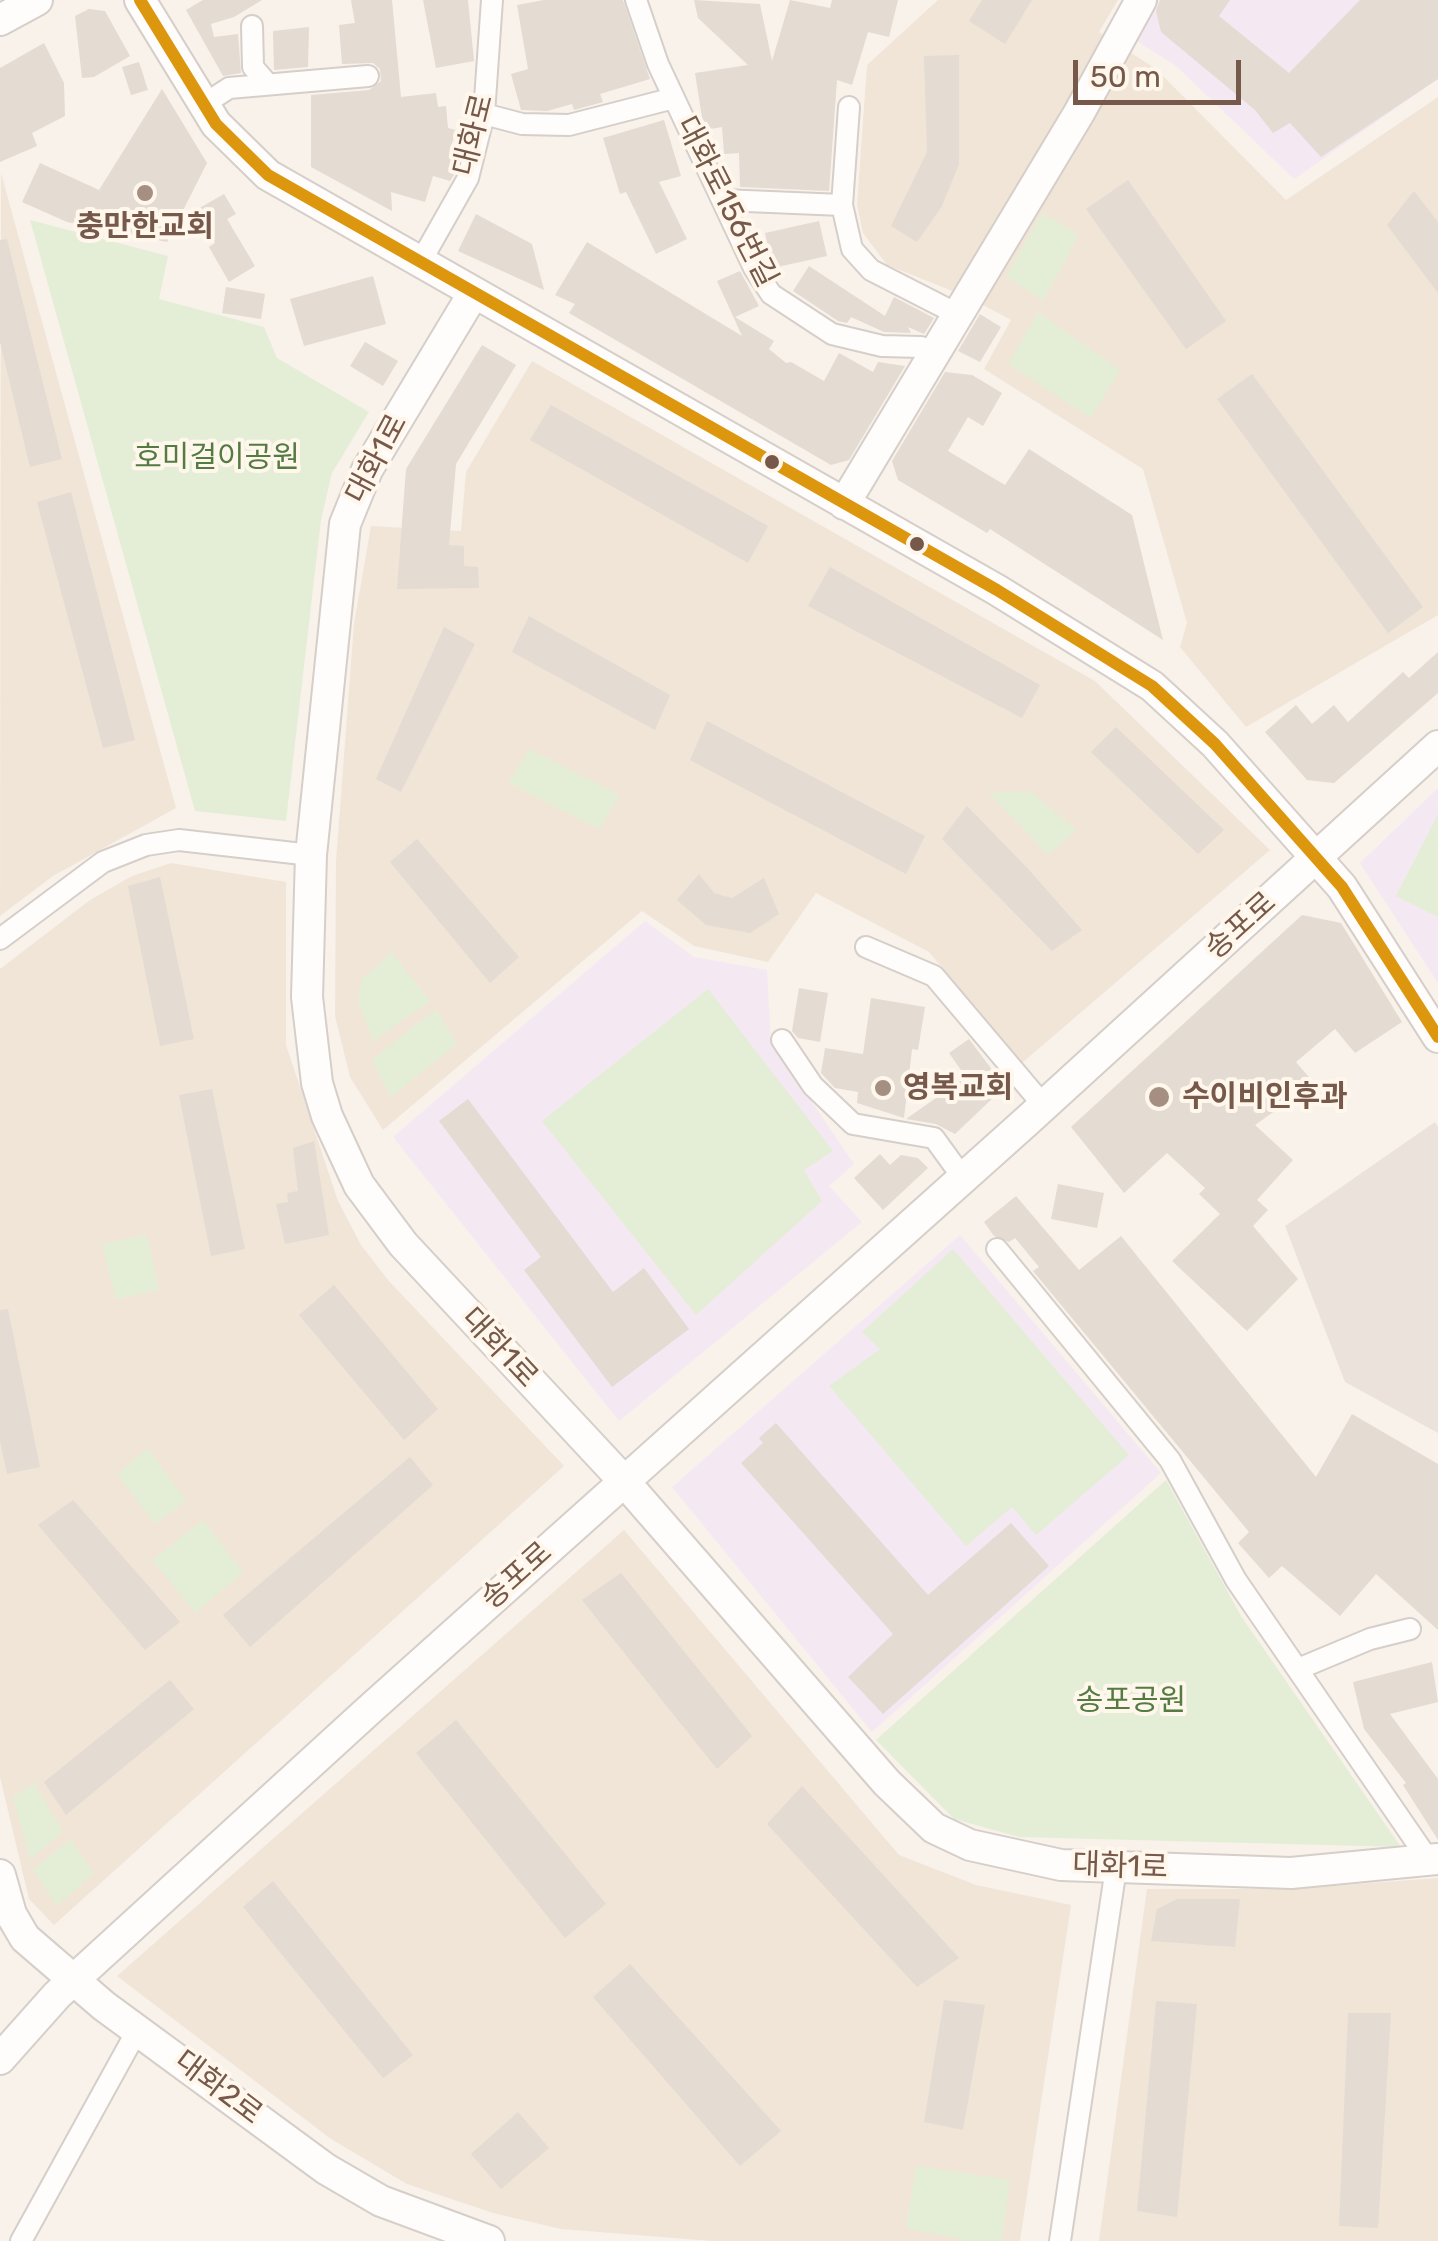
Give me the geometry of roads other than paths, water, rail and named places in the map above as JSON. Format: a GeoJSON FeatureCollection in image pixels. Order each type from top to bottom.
{"type":"FeatureCollection","features":[{"type":"Feature","properties":{"kind":"street"},"geometry":{"type":"LineString","coordinates":[[0,20],[37,0]]}},
{"type":"Feature","properties":{"kind":"street"},"geometry":{"type":"LineString","coordinates":[[140,0],[203,104],[243,153],[268,175],[1086,640],[1152,686],[1215,744],[1351,900],[1438,1038]]}},
{"type":"Feature","properties":{"kind":"street","name":"대화로"},"geometry":{"type":"LineString","coordinates":[[421,261],[468,178],[484,114],[492,0]]}},
{"type":"Feature","properties":{"kind":"street","name":"대화로156번길"},"geometry":{"type":"LineString","coordinates":[[636,0],[674,98],[758,276],[778,300],[832,334],[882,346],[921,347],[936,355]]}},
{"type":"Feature","properties":{"kind":"street"},"geometry":{"type":"LineString","coordinates":[[844,504],[960,315],[1140,0]]}},
{"type":"Feature","properties":{"kind":"street"},"geometry":{"type":"LineString","coordinates":[[252,26],[252,68],[266,82]]}},
{"type":"Feature","properties":{"kind":"street"},"geometry":{"type":"LineString","coordinates":[[203,104],[230,88],[368,76]]}},
{"type":"Feature","properties":{"kind":"street"},"geometry":{"type":"LineString","coordinates":[[484,114],[522,124],[569,124],[674,98]]}},
{"type":"Feature","properties":{"kind":"street"},"geometry":{"type":"LineString","coordinates":[[849,107],[842,205],[847,234],[862,261],[960,315]]}},
{"type":"Feature","properties":{"kind":"street"},"geometry":{"type":"LineString","coordinates":[[723,200],[842,205]]}},
{"type":"Feature","properties":{"kind":"street","name":"대화1로"},"geometry":{"type":"LineString","coordinates":[[474,294],[367,470],[345,524],[311,854],[310,1042],[327,1116],[343,1153],[384,1222],[623,1480],[887,1783],[934,1828],[1015,1858],[1116,1868],[1291,1873],[1434,1860]]}},
{"type":"Feature","properties":{"kind":"street","name":"송포로"},"geometry":{"type":"LineString","coordinates":[[0,2059],[74,1980],[1438,746]]}},
{"type":"Feature","properties":{"kind":"street"},"geometry":{"type":"LineString","coordinates":[[0,939],[103,862],[146,846],[179,840],[311,854]]}},
{"type":"Feature","properties":{"kind":"street"},"geometry":{"type":"LineString","coordinates":[[866,947],[934,976],[1044,1106]]}},
{"type":"Feature","properties":{"kind":"street"},"geometry":{"type":"LineString","coordinates":[[782,1040],[813,1086],[852,1124],[934,1138],[963,1178]]}},
{"type":"Feature","properties":{"kind":"street","name":"대화1로"},"geometry":{"type":"LineString","coordinates":[[997,1249],[1170,1460],[1236,1580],[1434,1860]]}},
{"type":"Feature","properties":{"kind":"street"},"geometry":{"type":"LineString","coordinates":[[1298,1670],[1370,1639],[1410,1629]]}},
{"type":"Feature","properties":{"kind":"street"},"geometry":{"type":"LineString","coordinates":[[1060,2241],[1116,1868]]}},
{"type":"Feature","properties":{"kind":"street","name":"대화2로"},"geometry":{"type":"LineString","coordinates":[[0,1875],[17,1927],[74,1980],[138,2029],[326,2169],[382,2202],[489,2241]]}},
{"type":"Feature","properties":{"kind":"street"},"geometry":{"type":"LineString","coordinates":[[21,2241],[138,2029]]}},
{"type":"Feature","properties":{"kind":"place","name":"충만한교회"},"geometry":{"type":"Point","coordinates":[145,193]}},
{"type":"Feature","properties":{"kind":"place","name":"영복교회"},"geometry":{"type":"Point","coordinates":[883,1088]}},
{"type":"Feature","properties":{"kind":"place","name":"수이비인후과"},"geometry":{"type":"Point","coordinates":[1159,1097]}},
{"type":"Feature","properties":{"kind":"park label","name":"호미걸이공원"},"geometry":{"type":"Point","coordinates":[217,458]}},
{"type":"Feature","properties":{"kind":"park label","name":"송포공원"},"geometry":{"type":"Point","coordinates":[1131,1701]}}]}
